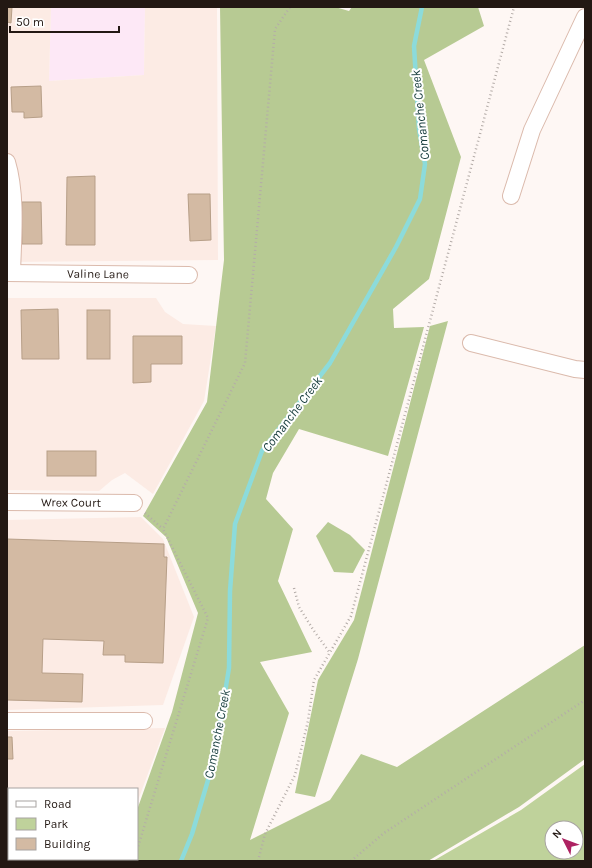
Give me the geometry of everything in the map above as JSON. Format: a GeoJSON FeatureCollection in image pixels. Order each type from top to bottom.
{"type":"FeatureCollection","features":[{"type":"Feature","properties":{"kind":"street"},"geometry":{"type":"LineString","coordinates":[[511,196],[532,130],[585,17]]}},
{"type":"Feature","properties":{"kind":"street"},"geometry":{"type":"LineString","coordinates":[[7,162],[11,174],[13,209],[10,273]]}},
{"type":"Feature","properties":{"kind":"street","name":"Valine Lane"},"geometry":{"type":"LineString","coordinates":[[10,273],[189,275]]}},
{"type":"Feature","properties":{"kind":"street"},"geometry":{"type":"LineString","coordinates":[[471,343],[575,369],[585,370]]}},
{"type":"Feature","properties":{"kind":"street","name":"Wrex Court"},"geometry":{"type":"LineString","coordinates":[[7,502],[134,503]]}},
{"type":"Feature","properties":{"kind":"street"},"geometry":{"type":"LineString","coordinates":[[7,721],[144,721]]}},
{"type":"Feature","properties":{"kind":"path"},"geometry":{"type":"LineString","coordinates":[[163,529],[245,363],[275,29],[290,7]]}},
{"type":"Feature","properties":{"kind":"path"},"geometry":{"type":"LineString","coordinates":[[258,861],[265,834],[295,775],[308,721],[314,680],[351,616],[514,7]]}},
{"type":"Feature","properties":{"kind":"path"},"geometry":{"type":"LineString","coordinates":[[134,503],[163,529],[208,618],[138,847]]}},
{"type":"Feature","properties":{"kind":"path"},"geometry":{"type":"LineString","coordinates":[[294,588],[299,607],[330,653]]}},
{"type":"Feature","properties":{"kind":"path"},"geometry":{"type":"LineString","coordinates":[[351,861],[384,832],[585,700]]}},
{"type":"Feature","properties":{"kind":"shaded area"},"geometry":{"type":"Polygon","coordinates":[[[7,7],[51,7],[49,81],[144,75],[145,7],[217,7],[218,260],[7,262],[7,7]]]}},
{"type":"Feature","properties":{"kind":"shaded area"},"geometry":{"type":"Polygon","coordinates":[[[51,7],[145,7],[144,75],[49,81],[51,7]]]}},
{"type":"Feature","properties":{"kind":"shaded area"},"geometry":{"type":"Polygon","coordinates":[[[7,298],[156,298],[165,312],[183,324],[216,326],[204,401],[153,494],[125,473],[112,480],[99,491],[7,490],[7,298]]]}},
{"type":"Feature","properties":{"kind":"shaded area"},"geometry":{"type":"Polygon","coordinates":[[[141,517],[163,539],[194,617],[163,705],[7,710],[7,520],[141,517]]]}},
{"type":"Feature","properties":{"kind":"shaded area"},"geometry":{"type":"Polygon","coordinates":[[[165,728],[138,800],[138,788],[8,788],[8,860],[116,861],[7,861],[7,731],[165,728]]]}},
{"type":"Feature","properties":{"kind":"green space"},"geometry":{"type":"Polygon","coordinates":[[[220,7],[335,7],[349,11],[352,7],[478,7],[484,26],[424,60],[461,157],[429,279],[393,309],[394,328],[424,327],[388,456],[299,429],[273,473],[266,499],[293,529],[278,581],[312,652],[260,662],[289,713],[250,840],[330,800],[361,754],[397,767],[585,645],[585,759],[519,807],[428,861],[119,861],[138,860],[138,807],[172,712],[198,613],[166,537],[143,516],[207,402],[224,260],[220,7]]]}},
{"type":"Feature","properties":{"kind":"green space"},"geometry":{"type":"Polygon","coordinates":[[[448,321],[358,659],[315,797],[295,793],[318,680],[354,620],[430,326],[448,321]]]}},
{"type":"Feature","properties":{"kind":"green space"},"geometry":{"type":"Polygon","coordinates":[[[328,522],[350,535],[365,550],[353,573],[334,572],[316,536],[328,522]]]}},
{"type":"Feature","properties":{"kind":"green space"},"geometry":{"type":"Polygon","coordinates":[[[585,764],[585,861],[433,861],[521,810],[585,764]]]}},
{"type":"Feature","properties":{"kind":"building"},"geometry":{"type":"Polygon","coordinates":[[[7,7],[12,7],[11,23],[7,22],[7,7]]]}},
{"type":"Feature","properties":{"kind":"building"},"geometry":{"type":"Polygon","coordinates":[[[41,86],[42,117],[24,118],[24,112],[12,112],[11,87],[41,86]]]}},
{"type":"Feature","properties":{"kind":"building"},"geometry":{"type":"Polygon","coordinates":[[[95,176],[95,245],[66,245],[67,177],[95,176]]]}},
{"type":"Feature","properties":{"kind":"building"},"geometry":{"type":"Polygon","coordinates":[[[188,194],[210,194],[211,240],[190,241],[188,194]]]}},
{"type":"Feature","properties":{"kind":"building"},"geometry":{"type":"Polygon","coordinates":[[[22,202],[41,202],[42,244],[22,244],[22,202]]]}},
{"type":"Feature","properties":{"kind":"building"},"geometry":{"type":"Polygon","coordinates":[[[58,309],[59,359],[22,359],[21,310],[58,309]]]}},
{"type":"Feature","properties":{"kind":"building"},"geometry":{"type":"Polygon","coordinates":[[[87,310],[110,310],[110,359],[87,359],[87,310]]]}},
{"type":"Feature","properties":{"kind":"building"},"geometry":{"type":"Polygon","coordinates":[[[133,336],[182,336],[182,364],[151,364],[151,382],[133,383],[133,336]]]}},
{"type":"Feature","properties":{"kind":"building"},"geometry":{"type":"Polygon","coordinates":[[[47,451],[96,451],[96,476],[47,476],[47,451]]]}},
{"type":"Feature","properties":{"kind":"building"},"geometry":{"type":"Polygon","coordinates":[[[7,539],[164,544],[164,557],[167,557],[163,663],[125,662],[125,655],[103,655],[104,641],[43,639],[42,673],[83,674],[82,702],[7,700],[7,539]]]}},
{"type":"Feature","properties":{"kind":"building"},"geometry":{"type":"Polygon","coordinates":[[[7,737],[12,737],[13,759],[7,759],[7,737]]]}},
{"type":"Feature","properties":{"kind":"waterway","name":"Comanche Creek"},"geometry":{"type":"LineString","coordinates":[[181,861],[192,834],[214,760],[229,668],[230,591],[235,524],[262,451],[330,363],[396,247],[420,199],[425,164],[419,129],[414,46],[422,7]]}}]}
